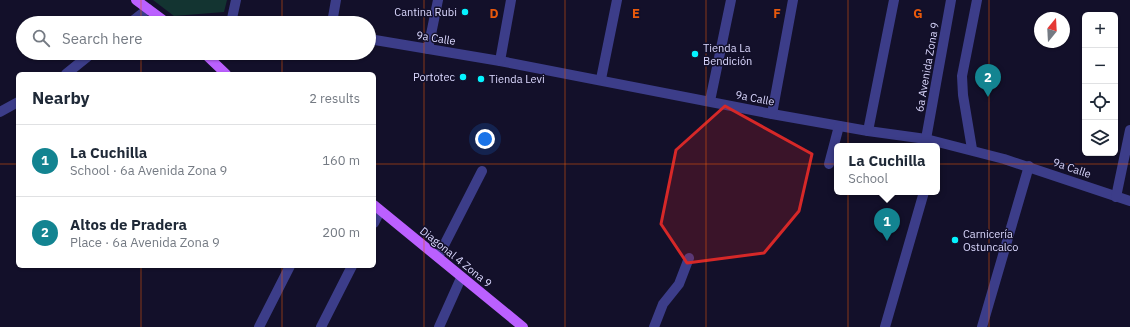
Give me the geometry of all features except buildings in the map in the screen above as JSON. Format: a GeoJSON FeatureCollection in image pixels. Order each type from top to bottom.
{"type":"FeatureCollection","features":[{"type":"Feature","properties":{"kind":"main road"},"geometry":{"type":"LineString","coordinates":[[136,0],[158,16]]}},
{"type":"Feature","properties":{"kind":"main road"},"geometry":{"type":"LineString","coordinates":[[211,60],[224,72]]}},
{"type":"Feature","properties":{"kind":"main road","name":"Diagonal 4 Zona 9"},"geometry":{"type":"LineString","coordinates":[[377,208],[523,327]]}},
{"type":"Feature","properties":{"kind":"street"},"geometry":{"type":"LineString","coordinates":[[233,16],[236,0]]}},
{"type":"Feature","properties":{"kind":"street"},"geometry":{"type":"LineString","coordinates":[[333,16],[336,0]]}},
{"type":"Feature","properties":{"kind":"street"},"geometry":{"type":"LineString","coordinates":[[428,50],[438,0]]}},
{"type":"Feature","properties":{"kind":"street"},"geometry":{"type":"LineString","coordinates":[[500,61],[511,0]]}},
{"type":"Feature","properties":{"kind":"street"},"geometry":{"type":"LineString","coordinates":[[601,79],[617,0]]}},
{"type":"Feature","properties":{"kind":"street"},"geometry":{"type":"LineString","coordinates":[[710,101],[731,0]]}},
{"type":"Feature","properties":{"kind":"street"},"geometry":{"type":"LineString","coordinates":[[772,114],[793,0]]}},
{"type":"Feature","properties":{"kind":"street"},"geometry":{"type":"LineString","coordinates":[[868,131],[894,0]]}},
{"type":"Feature","properties":{"kind":"street","name":"6a Avenida Zona 9"},"geometry":{"type":"LineString","coordinates":[[926,139],[951,0]]}},
{"type":"Feature","properties":{"kind":"street"},"geometry":{"type":"LineString","coordinates":[[972,149],[963,95],[962,76],[977,0]]}},
{"type":"Feature","properties":{"kind":"street"},"geometry":{"type":"LineString","coordinates":[[139,16],[148,9]]}},
{"type":"Feature","properties":{"kind":"street","name":"9a Calle"},"geometry":{"type":"LineString","coordinates":[[376,40],[601,79],[772,114],[868,131],[926,139],[934,143]]}},
{"type":"Feature","properties":{"kind":"street"},"geometry":{"type":"LineString","coordinates":[[68,72],[83,60]]}},
{"type":"Feature","properties":{"kind":"street"},"geometry":{"type":"LineString","coordinates":[[0,112],[16,103]]}},
{"type":"Feature","properties":{"kind":"street"},"geometry":{"type":"LineString","coordinates":[[835,143],[839,126]]}},
{"type":"Feature","properties":{"kind":"street"},"geometry":{"type":"LineString","coordinates":[[1116,197],[1130,130]]}},
{"type":"Feature","properties":{"kind":"street"},"geometry":{"type":"LineString","coordinates":[[829,164],[834,145]]}},
{"type":"Feature","properties":{"kind":"street","name":"9a Calle"},"geometry":{"type":"LineString","coordinates":[[940,145],[972,149],[1029,166],[1130,201]]}},
{"type":"Feature","properties":{"kind":"street"},"geometry":{"type":"LineString","coordinates":[[982,327],[1029,166]]}},
{"type":"Feature","properties":{"kind":"street"},"geometry":{"type":"LineString","coordinates":[[438,257],[482,171]]}},
{"type":"Feature","properties":{"kind":"street"},"geometry":{"type":"LineString","coordinates":[[884,327],[923,195]]}},
{"type":"Feature","properties":{"kind":"street"},"geometry":{"type":"LineString","coordinates":[[654,327],[663,304],[679,284],[689,258]]}},
{"type":"Feature","properties":{"kind":"street"},"geometry":{"type":"LineString","coordinates":[[260,327],[289,268]]}},
{"type":"Feature","properties":{"kind":"street"},"geometry":{"type":"LineString","coordinates":[[321,327],[351,268]]}},
{"type":"Feature","properties":{"kind":"street"},"geometry":{"type":"LineString","coordinates":[[439,327],[461,278]]}},
{"type":"Feature","properties":{"kind":"highlighted area"},"geometry":{"type":"Polygon","coordinates":[[[725,106],[812,154],[799,211],[764,253],[687,263],[661,224],[676,150],[725,106]]]}},
{"type":"Feature","properties":{"kind":"green space"},"geometry":{"type":"Polygon","coordinates":[[[153,0],[227,0],[224,12],[174,16],[153,0]]]}},
{"type":"Feature","properties":{"kind":"place","name":"Cantina Rubi"},"geometry":{"type":"Point","coordinates":[465,12]}},
{"type":"Feature","properties":{"kind":"place","name":"Tienda La Bendición"},"geometry":{"type":"Point","coordinates":[695,54]}},
{"type":"Feature","properties":{"kind":"place","name":"Portotec"},"geometry":{"type":"Point","coordinates":[463,77]}},
{"type":"Feature","properties":{"kind":"place","name":"Tienda Levi"},"geometry":{"type":"Point","coordinates":[481,79]}},
{"type":"Feature","properties":{"kind":"place","name":"Altos de Pradera"},"geometry":{"type":"Point","coordinates":[988,97]}},
{"type":"Feature","properties":{"kind":"place","name":"Carnicería Ostuncalco"},"geometry":{"type":"Point","coordinates":[955,240]}},
{"type":"Feature","properties":{"kind":"place","name":"La Cuchilla"},"geometry":{"type":"Point","coordinates":[887,241]}}]}
